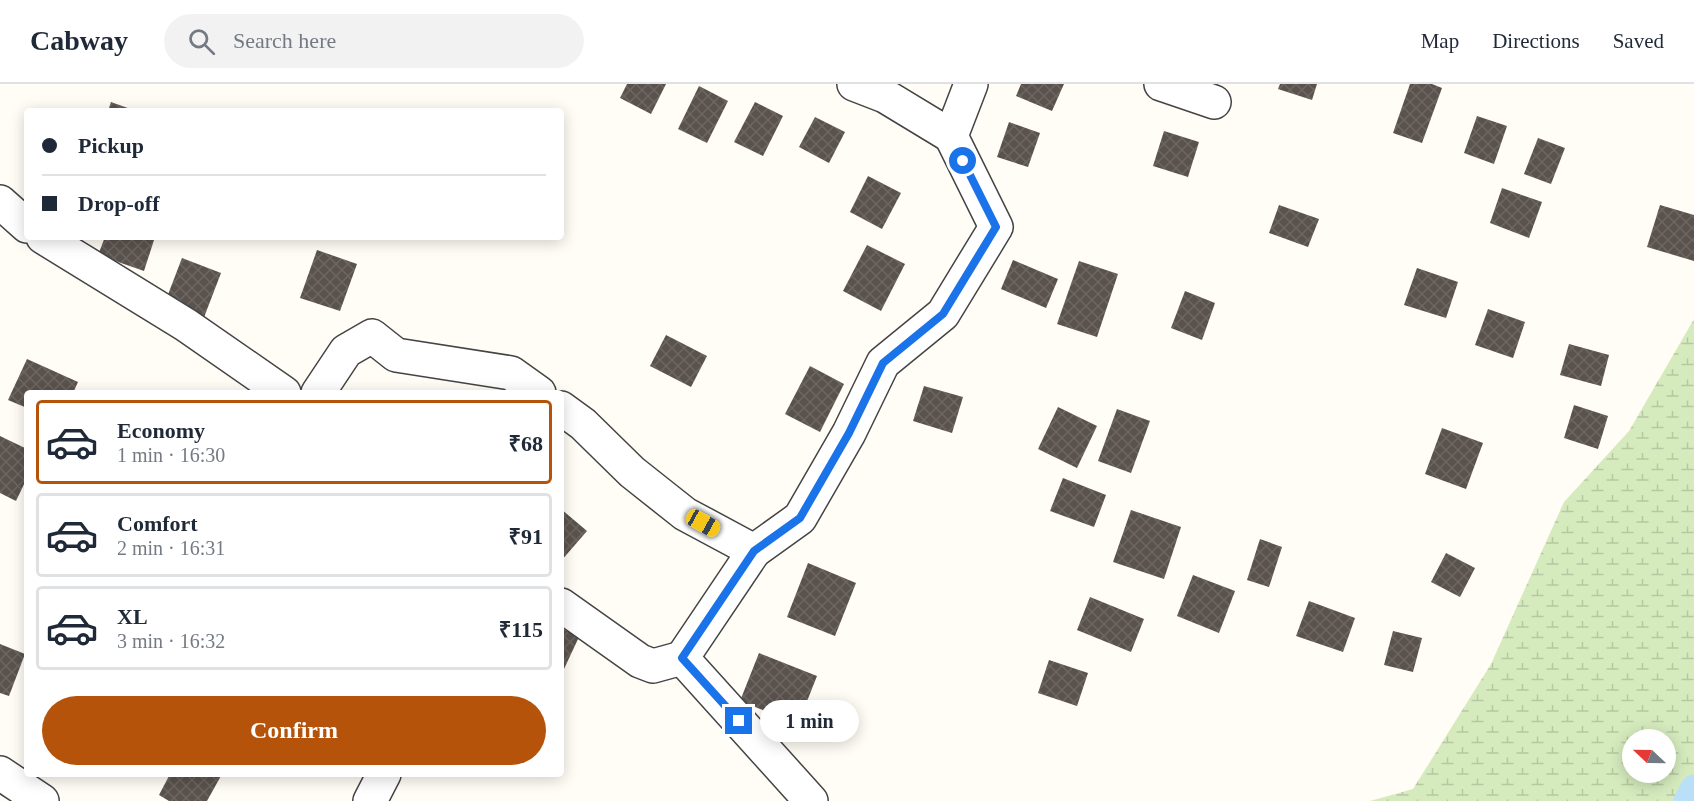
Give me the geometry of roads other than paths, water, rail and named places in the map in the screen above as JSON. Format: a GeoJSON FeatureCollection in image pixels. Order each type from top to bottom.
{"type":"FeatureCollection","features":[{"type":"Feature","properties":{"kind":"street"},"geometry":{"type":"LineString","coordinates":[[564,607],[618,648],[640,661],[653,666],[682,658],[754,551],[800,518],[849,433],[883,363],[943,314],[996,227],[951,136],[885,96],[854,84]]}},
{"type":"Feature","properties":{"kind":"street"},"geometry":{"type":"LineString","coordinates":[[951,136],[971,84]]}},
{"type":"Feature","properties":{"kind":"street"},"geometry":{"type":"LineString","coordinates":[[1161,84],[1214,102]]}},
{"type":"Feature","properties":{"kind":"street"},"geometry":{"type":"LineString","coordinates":[[0,202],[24,223]]}},
{"type":"Feature","properties":{"kind":"street"},"geometry":{"type":"LineString","coordinates":[[48,240],[186,326],[280,390]]}},
{"type":"Feature","properties":{"kind":"street"},"geometry":{"type":"LineString","coordinates":[[320,390],[346,351],[372,336],[396,355],[511,373],[535,390]]}},
{"type":"Feature","properties":{"kind":"street"},"geometry":{"type":"LineString","coordinates":[[564,410],[583,424],[632,472],[686,514],[754,551]]}},
{"type":"Feature","properties":{"kind":"street"},"geometry":{"type":"LineString","coordinates":[[682,658],[811,801]]}},
{"type":"Feature","properties":{"kind":"street"},"geometry":{"type":"LineString","coordinates":[[0,773],[42,801]]}},
{"type":"Feature","properties":{"kind":"street"},"geometry":{"type":"LineString","coordinates":[[370,801],[382,777]]}},
{"type":"Feature","properties":{"kind":"waterway"},"geometry":{"type":"LineString","coordinates":[[1687,801],[1694,788]]}}]}
